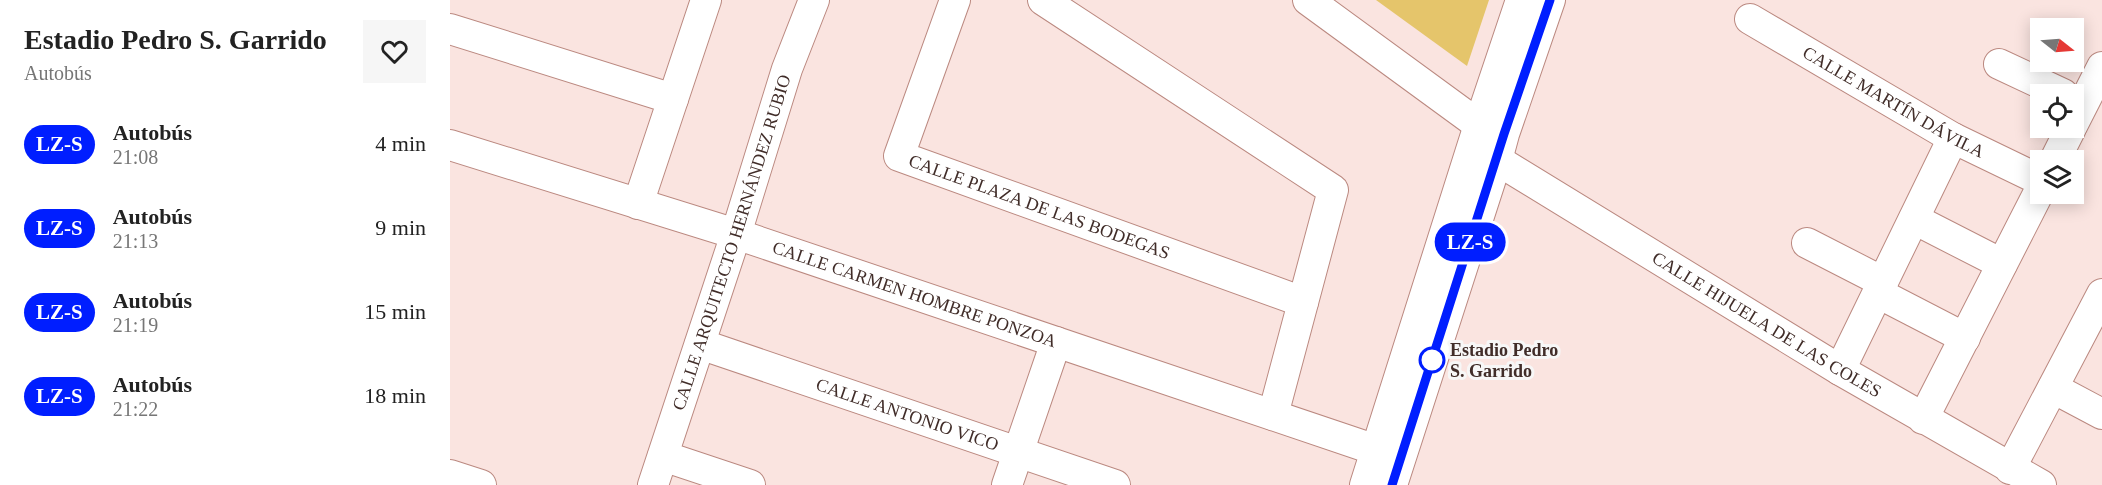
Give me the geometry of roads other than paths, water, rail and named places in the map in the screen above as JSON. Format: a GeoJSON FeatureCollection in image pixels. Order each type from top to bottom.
{"type":"FeatureCollection","features":[{"type":"Feature","properties":{"kind":"street","name":"CALLE ARQUITECTO HERNÁNDEZ RUBIO"},"geometry":{"type":"LineString","coordinates":[[653,485],[736,234],[787,69],[814,0]]}},
{"type":"Feature","properties":{"kind":"street","name":"CALLE PLAZA DE LAS BODEGAS"},"geometry":{"type":"LineString","coordinates":[[955,0],[899,156],[1303,302]]}},
{"type":"Feature","properties":{"kind":"street"},"geometry":{"type":"LineString","coordinates":[[1043,0],[1332,190],[1273,415]]}},
{"type":"Feature","properties":{"kind":"street"},"geometry":{"type":"LineString","coordinates":[[1308,0],[1479,124]]}},
{"type":"Feature","properties":{"kind":"street"},"geometry":{"type":"LineString","coordinates":[[1365,485],[1479,124],[1521,0]]}},
{"type":"Feature","properties":{"kind":"street"},"geometry":{"type":"LineString","coordinates":[[1392,485],[1504,134],[1550,0]]}},
{"type":"Feature","properties":{"kind":"street"},"geometry":{"type":"LineString","coordinates":[[638,204],[673,99],[699,2]]}},
{"type":"Feature","properties":{"kind":"street","name":"CALLE MARTÍN DÁVILA"},"geometry":{"type":"LineString","coordinates":[[1750,19],[1953,138],[2030,175]]}},
{"type":"Feature","properties":{"kind":"street"},"geometry":{"type":"LineString","coordinates":[[450,29],[673,99]]}},
{"type":"Feature","properties":{"kind":"street"},"geometry":{"type":"LineString","coordinates":[[1999,64],[2031,84]]}},
{"type":"Feature","properties":{"kind":"street"},"geometry":{"type":"LineString","coordinates":[[2084,96],[2100,75]]}},
{"type":"Feature","properties":{"kind":"street"},"geometry":{"type":"LineString","coordinates":[[1840,370],[1953,138]]}},
{"type":"Feature","properties":{"kind":"street","name":"CALLE CARMEN HOMBRE PONZOA"},"geometry":{"type":"LineString","coordinates":[[450,145],[736,234],[1376,450]]}},
{"type":"Feature","properties":{"kind":"street","name":"CALLE HIJUELA DE LAS COLES"},"geometry":{"type":"LineString","coordinates":[[1497,160],[1840,370],[2041,485]]}},
{"type":"Feature","properties":{"kind":"street"},"geometry":{"type":"LineString","coordinates":[[1923,419],[2033,204]]}},
{"type":"Feature","properties":{"kind":"street"},"geometry":{"type":"LineString","coordinates":[[1914,219],[2002,264]]}},
{"type":"Feature","properties":{"kind":"street"},"geometry":{"type":"LineString","coordinates":[[1807,243],[1965,338]]}},
{"type":"Feature","properties":{"kind":"street"},"geometry":{"type":"LineString","coordinates":[[2010,469],[2099,306]]}},
{"type":"Feature","properties":{"kind":"street"},"geometry":{"type":"LineString","coordinates":[[1007,485],[1056,342]]}},
{"type":"Feature","properties":{"kind":"street","name":"CALLE ANTONIO VICO"},"geometry":{"type":"LineString","coordinates":[[699,344],[1115,485]]}},
{"type":"Feature","properties":{"kind":"street"},"geometry":{"type":"LineString","coordinates":[[2053,388],[2102,414]]}},
{"type":"Feature","properties":{"kind":"street"},"geometry":{"type":"LineString","coordinates":[[663,456],[750,485]]}},
{"type":"Feature","properties":{"kind":"street"},"geometry":{"type":"LineString","coordinates":[[450,475],[481,485]]}},
{"type":"Feature","properties":{"kind":"place","name":"Estadio Pedro S. Garrido"},"geometry":{"type":"Point","coordinates":[1432,360]}}]}
